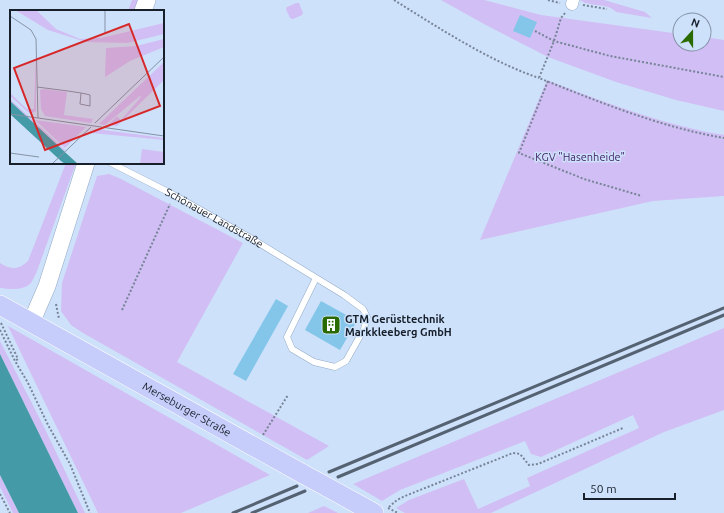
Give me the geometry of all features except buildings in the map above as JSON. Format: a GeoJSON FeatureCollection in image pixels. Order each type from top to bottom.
{"type":"FeatureCollection","features":[{"type":"Feature","properties":{"kind":"main road","name":"Merseburger Straße"},"geometry":{"type":"LineString","coordinates":[[0,305],[374,513]]}},
{"type":"Feature","properties":{"kind":"street"},"geometry":{"type":"LineString","coordinates":[[143,10],[147,0]]}},
{"type":"Feature","properties":{"kind":"street"},"geometry":{"type":"LineString","coordinates":[[31,323],[47,286],[86,164]]}},
{"type":"Feature","properties":{"kind":"lane","name":"Schönauer Landstraße"},"geometry":{"type":"LineString","coordinates":[[113,164],[174,195],[247,236],[344,295],[363,310],[367,317],[364,329],[346,361],[335,367],[314,362],[292,349],[287,337],[316,278]]}},
{"type":"Feature","properties":{"kind":"path"},"geometry":{"type":"LineString","coordinates":[[394,0],[455,37],[521,72],[626,112],[683,129],[724,138]]}},
{"type":"Feature","properties":{"kind":"path"},"geometry":{"type":"LineString","coordinates":[[539,78],[554,41],[561,18],[572,2]]}},
{"type":"Feature","properties":{"kind":"path"},"geometry":{"type":"LineString","coordinates":[[535,31],[554,41],[610,56],[724,77]]}},
{"type":"Feature","properties":{"kind":"path"},"geometry":{"type":"LineString","coordinates":[[548,82],[519,153],[584,179],[642,196]]}},
{"type":"Feature","properties":{"kind":"path"},"geometry":{"type":"LineString","coordinates":[[122,310],[174,195]]}},
{"type":"Feature","properties":{"kind":"path"},"geometry":{"type":"LineString","coordinates":[[0,322],[18,359],[15,361]]}},
{"type":"Feature","properties":{"kind":"path"},"geometry":{"type":"LineString","coordinates":[[0,330],[48,425],[70,464],[90,513]]}},
{"type":"Feature","properties":{"kind":"path"},"geometry":{"type":"LineString","coordinates":[[261,437],[288,395]]}},
{"type":"Feature","properties":{"kind":"path"},"geometry":{"type":"LineString","coordinates":[[384,513],[391,505],[405,496],[513,453],[520,454],[529,465],[538,464],[623,428]]}},
{"type":"Feature","properties":{"kind":"path"},"geometry":{"type":"LineString","coordinates":[[0,494],[10,513]]}},
{"type":"Feature","properties":{"kind":"green space"},"geometry":{"type":"Polygon","coordinates":[[[132,0],[139,0],[134,10],[128,10],[132,0]]]}},
{"type":"Feature","properties":{"kind":"green space"},"geometry":{"type":"Polygon","coordinates":[[[441,0],[484,0],[541,15],[672,33],[672,52],[712,52],[712,38],[724,40],[724,111],[676,100],[616,82],[548,57],[441,0]]]}},
{"type":"Feature","properties":{"kind":"green space"},"geometry":{"type":"Polygon","coordinates":[[[580,0],[604,0],[645,12],[652,18],[616,12],[608,7],[589,4],[580,0]]]}},
{"type":"Feature","properties":{"kind":"green space"},"geometry":{"type":"Polygon","coordinates":[[[299,3],[303,13],[302,15],[293,19],[290,18],[286,9],[287,7],[299,3]]]}},
{"type":"Feature","properties":{"kind":"green space","name":"KGV \"Hasenheide\""},"geometry":{"type":"Polygon","coordinates":[[[547,80],[656,119],[701,131],[724,135],[724,196],[653,201],[480,240],[547,80]]]}},
{"type":"Feature","properties":{"kind":"green space"},"geometry":{"type":"Polygon","coordinates":[[[66,164],[76,164],[37,271],[31,283],[28,286],[20,288],[0,288],[0,263],[11,268],[15,268],[25,264],[28,261],[66,164]]]}},
{"type":"Feature","properties":{"kind":"green space"},"geometry":{"type":"Polygon","coordinates":[[[109,174],[243,243],[177,362],[329,446],[307,460],[71,325],[61,311],[62,283],[97,176],[109,174]]]}},
{"type":"Feature","properties":{"kind":"green space"},"geometry":{"type":"Polygon","coordinates":[[[8,326],[270,475],[181,513],[98,513],[8,326]]]}},
{"type":"Feature","properties":{"kind":"green space"},"geometry":{"type":"Polygon","coordinates":[[[724,328],[724,410],[664,432],[491,513],[405,513],[396,508],[409,500],[464,479],[478,509],[530,486],[527,478],[639,428],[633,415],[541,457],[531,454],[525,441],[400,490],[382,501],[353,484],[724,328]]]}},
{"type":"Feature","properties":{"kind":"green space"},"geometry":{"type":"Polygon","coordinates":[[[0,341],[44,427],[85,513],[78,513],[0,354],[0,341]]]}},
{"type":"Feature","properties":{"kind":"green space"},"geometry":{"type":"Polygon","coordinates":[[[0,475],[19,513],[13,513],[0,487],[0,475]]]}},
{"type":"Feature","properties":{"kind":"green space"},"geometry":{"type":"Polygon","coordinates":[[[324,506],[338,513],[308,513],[324,506]]]}},
{"type":"Feature","properties":{"kind":"shaded area"},"geometry":{"type":"Polygon","coordinates":[[[0,354],[78,513],[19,513],[0,475],[0,354]]]}},
{"type":"Feature","properties":{"kind":"railway"},"geometry":{"type":"LineString","coordinates":[[329,472],[724,308]]}},
{"type":"Feature","properties":{"kind":"railway"},"geometry":{"type":"LineString","coordinates":[[338,477],[724,315]]}},
{"type":"Feature","properties":{"kind":"railway"},"geometry":{"type":"LineString","coordinates":[[233,513],[297,486]]}},
{"type":"Feature","properties":{"kind":"railway"},"geometry":{"type":"LineString","coordinates":[[252,513],[305,491]]}},
{"type":"Feature","properties":{"kind":"place","name":"GTM Gerüsttechnik Markkleeberg GmbH"},"geometry":{"type":"Point","coordinates":[331,325]}}]}
